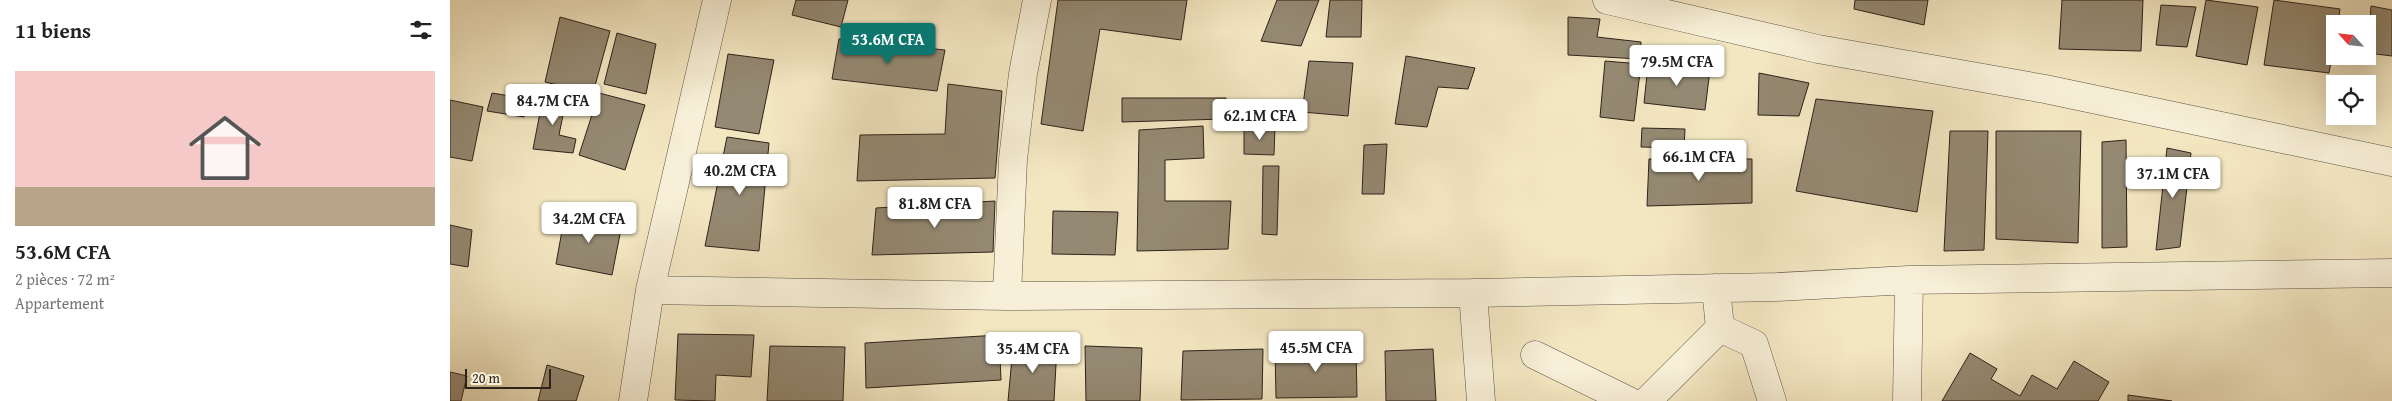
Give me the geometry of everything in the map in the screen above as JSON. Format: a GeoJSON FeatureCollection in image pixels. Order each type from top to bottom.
{"type":"FeatureCollection","features":[{"type":"Feature","properties":{"kind":"street"},"geometry":{"type":"LineString","coordinates":[[632,401],[650,290],[716,0]]}},
{"type":"Feature","properties":{"kind":"street"},"geometry":{"type":"LineString","coordinates":[[1007,296],[1013,160],[1023,74],[1037,0]]}},
{"type":"Feature","properties":{"kind":"street"},"geometry":{"type":"LineString","coordinates":[[1607,0],[1818,49],[2045,89],[2392,162]]}},
{"type":"Feature","properties":{"kind":"street"},"geometry":{"type":"LineString","coordinates":[[650,290],[1007,296],[1473,294],[1716,288],[1909,280],[2392,273]]}},
{"type":"Feature","properties":{"kind":"street"},"geometry":{"type":"LineString","coordinates":[[1907,401],[1909,280]]}},
{"type":"Feature","properties":{"kind":"street"},"geometry":{"type":"LineString","coordinates":[[1716,288],[1720,328]]}},
{"type":"Feature","properties":{"kind":"street"},"geometry":{"type":"LineString","coordinates":[[1473,294],[1481,401]]}},
{"type":"Feature","properties":{"kind":"street"},"geometry":{"type":"LineString","coordinates":[[1647,401],[1720,328]]}},
{"type":"Feature","properties":{"kind":"street"},"geometry":{"type":"LineString","coordinates":[[1720,328],[1754,344],[1772,401]]}},
{"type":"Feature","properties":{"kind":"street"},"geometry":{"type":"LineString","coordinates":[[1534,355],[1629,401]]}},
{"type":"Feature","properties":{"kind":"building"},"geometry":{"type":"Polygon","coordinates":[[[796,0],[848,0],[841,27],[792,15],[796,0]]]}},
{"type":"Feature","properties":{"kind":"building"},"geometry":{"type":"Polygon","coordinates":[[[1058,0],[1187,0],[1181,40],[1100,29],[1083,131],[1041,124],[1058,0]]]}},
{"type":"Feature","properties":{"kind":"building"},"geometry":{"type":"Polygon","coordinates":[[[1277,0],[1319,0],[1301,46],[1261,41],[1277,0]]]}},
{"type":"Feature","properties":{"kind":"building"},"geometry":{"type":"Polygon","coordinates":[[[1330,0],[1362,0],[1361,37],[1326,37],[1330,0]]]}},
{"type":"Feature","properties":{"kind":"building"},"geometry":{"type":"Polygon","coordinates":[[[1855,0],[1928,0],[1924,25],[1854,9],[1855,0]]]}},
{"type":"Feature","properties":{"kind":"building"},"geometry":{"type":"Polygon","coordinates":[[[2062,0],[2143,0],[2141,51],[2059,49],[2062,0]]]}},
{"type":"Feature","properties":{"kind":"building"},"geometry":{"type":"Polygon","coordinates":[[[2206,0],[2258,7],[2247,65],[2196,56],[2206,0]]]}},
{"type":"Feature","properties":{"kind":"building"},"geometry":{"type":"Polygon","coordinates":[[[2274,0],[2340,9],[2339,15],[2326,15],[2326,65],[2330,65],[2329,73],[2264,65],[2274,0]]]}},
{"type":"Feature","properties":{"kind":"building"},"geometry":{"type":"Polygon","coordinates":[[[2161,5],[2196,7],[2187,47],[2156,45],[2161,5]]]}},
{"type":"Feature","properties":{"kind":"building"},"geometry":{"type":"Polygon","coordinates":[[[2371,6],[2392,10],[2392,56],[2376,54],[2376,15],[2370,15],[2371,6]]]}},
{"type":"Feature","properties":{"kind":"building"},"geometry":{"type":"Polygon","coordinates":[[[560,17],[610,31],[593,93],[545,82],[560,17]]]}},
{"type":"Feature","properties":{"kind":"building"},"geometry":{"type":"Polygon","coordinates":[[[1568,17],[1600,19],[1597,37],[1641,42],[1640,59],[1568,55],[1568,17]]]}},
{"type":"Feature","properties":{"kind":"building"},"geometry":{"type":"Polygon","coordinates":[[[617,33],[656,44],[646,94],[604,84],[617,33]]]}},
{"type":"Feature","properties":{"kind":"building"},"geometry":{"type":"Polygon","coordinates":[[[839,39],[945,50],[937,91],[832,79],[839,39]]]}},
{"type":"Feature","properties":{"kind":"building"},"geometry":{"type":"Polygon","coordinates":[[[728,54],[774,60],[759,134],[715,127],[728,54]]]}},
{"type":"Feature","properties":{"kind":"building"},"geometry":{"type":"Polygon","coordinates":[[[1406,56],[1475,68],[1468,89],[1438,87],[1427,127],[1395,124],[1406,56]]]}},
{"type":"Feature","properties":{"kind":"building"},"geometry":{"type":"Polygon","coordinates":[[[1309,61],[1353,63],[1348,116],[1302,112],[1309,61]]]}},
{"type":"Feature","properties":{"kind":"building"},"geometry":{"type":"Polygon","coordinates":[[[1605,61],[1641,64],[1634,121],[1600,117],[1605,61]]]}},
{"type":"Feature","properties":{"kind":"building"},"geometry":{"type":"Polygon","coordinates":[[[1648,65],[1710,70],[1705,110],[1644,103],[1648,65]]]}},
{"type":"Feature","properties":{"kind":"building"},"geometry":{"type":"Polygon","coordinates":[[[1759,73],[1809,83],[1799,116],[1758,115],[1759,73]]]}},
{"type":"Feature","properties":{"kind":"building"},"geometry":{"type":"Polygon","coordinates":[[[948,84],[1002,91],[995,178],[857,181],[860,135],[945,134],[948,84]]]}},
{"type":"Feature","properties":{"kind":"building"},"geometry":{"type":"Polygon","coordinates":[[[544,92],[567,95],[559,135],[576,139],[573,153],[533,149],[544,92]]]}},
{"type":"Feature","properties":{"kind":"building"},"geometry":{"type":"Polygon","coordinates":[[[492,93],[528,99],[524,117],[487,111],[492,93]]]}},
{"type":"Feature","properties":{"kind":"building"},"geometry":{"type":"Polygon","coordinates":[[[599,93],[645,105],[625,170],[579,155],[599,93]]]}},
{"type":"Feature","properties":{"kind":"building"},"geometry":{"type":"Polygon","coordinates":[[[1122,98],[1226,98],[1224,119],[1122,122],[1122,98]]]}},
{"type":"Feature","properties":{"kind":"building"},"geometry":{"type":"Polygon","coordinates":[[[1816,99],[1933,111],[1917,212],[1796,191],[1816,99]]]}},
{"type":"Feature","properties":{"kind":"building"},"geometry":{"type":"Polygon","coordinates":[[[450,100],[483,107],[472,161],[450,157],[450,100]]]}},
{"type":"Feature","properties":{"kind":"building"},"geometry":{"type":"Polygon","coordinates":[[[1203,126],[1204,158],[1165,160],[1165,201],[1231,201],[1228,249],[1137,251],[1139,130],[1203,126]]]}},
{"type":"Feature","properties":{"kind":"building"},"geometry":{"type":"Polygon","coordinates":[[[1275,126],[1274,155],[1244,154],[1244,129],[1275,126]]]}},
{"type":"Feature","properties":{"kind":"building"},"geometry":{"type":"Polygon","coordinates":[[[1642,128],[1685,129],[1684,148],[1641,147],[1642,128]]]}},
{"type":"Feature","properties":{"kind":"building"},"geometry":{"type":"Polygon","coordinates":[[[1950,131],[1988,131],[1984,250],[1944,251],[1950,131]]]}},
{"type":"Feature","properties":{"kind":"building"},"geometry":{"type":"Polygon","coordinates":[[[1996,131],[2081,131],[2078,243],[1996,239],[1996,131]]]}},
{"type":"Feature","properties":{"kind":"building"},"geometry":{"type":"Polygon","coordinates":[[[727,137],[769,143],[759,251],[705,246],[727,137]]]}},
{"type":"Feature","properties":{"kind":"building"},"geometry":{"type":"Polygon","coordinates":[[[2126,140],[2127,247],[2102,248],[2102,142],[2126,140]]]}},
{"type":"Feature","properties":{"kind":"building"},"geometry":{"type":"Polygon","coordinates":[[[1387,144],[1384,194],[1362,194],[1364,145],[1387,144]]]}},
{"type":"Feature","properties":{"kind":"building"},"geometry":{"type":"Polygon","coordinates":[[[2167,148],[2191,153],[2180,247],[2156,250],[2167,148]]]}},
{"type":"Feature","properties":{"kind":"building"},"geometry":{"type":"Polygon","coordinates":[[[1649,159],[1752,159],[1752,203],[1647,206],[1649,159]]]}},
{"type":"Feature","properties":{"kind":"building"},"geometry":{"type":"Polygon","coordinates":[[[1263,166],[1279,166],[1277,235],[1262,234],[1263,166]]]}},
{"type":"Feature","properties":{"kind":"building"},"geometry":{"type":"Polygon","coordinates":[[[995,201],[993,252],[872,255],[876,208],[995,201]]]}},
{"type":"Feature","properties":{"kind":"building"},"geometry":{"type":"Polygon","coordinates":[[[1053,211],[1118,212],[1115,255],[1052,254],[1053,211]]]}},
{"type":"Feature","properties":{"kind":"building"},"geometry":{"type":"Polygon","coordinates":[[[565,214],[622,224],[612,275],[556,264],[565,214]]]}},
{"type":"Feature","properties":{"kind":"building"},"geometry":{"type":"Polygon","coordinates":[[[450,225],[472,230],[468,267],[450,264],[450,225]]]}},
{"type":"Feature","properties":{"kind":"building"},"geometry":{"type":"Polygon","coordinates":[[[678,334],[754,335],[751,377],[716,375],[715,401],[675,400],[678,334]]]}},
{"type":"Feature","properties":{"kind":"building"},"geometry":{"type":"Polygon","coordinates":[[[999,335],[1001,380],[866,388],[865,343],[999,335]]]}},
{"type":"Feature","properties":{"kind":"building"},"geometry":{"type":"Polygon","coordinates":[[[770,346],[845,347],[843,401],[767,401],[770,346]]]}},
{"type":"Feature","properties":{"kind":"building"},"geometry":{"type":"Polygon","coordinates":[[[1057,346],[1054,401],[1008,401],[1013,347],[1057,346]]]}},
{"type":"Feature","properties":{"kind":"building"},"geometry":{"type":"Polygon","coordinates":[[[1085,346],[1142,348],[1140,401],[1086,401],[1085,346]]]}},
{"type":"Feature","properties":{"kind":"building"},"geometry":{"type":"Polygon","coordinates":[[[1275,348],[1356,349],[1357,397],[1276,398],[1275,348]]]}},
{"type":"Feature","properties":{"kind":"building"},"geometry":{"type":"Polygon","coordinates":[[[1263,349],[1262,399],[1181,400],[1183,351],[1263,349]]]}},
{"type":"Feature","properties":{"kind":"building"},"geometry":{"type":"Polygon","coordinates":[[[1433,349],[1436,401],[1386,401],[1385,351],[1433,349]]]}},
{"type":"Feature","properties":{"kind":"building"},"geometry":{"type":"Polygon","coordinates":[[[1970,353],[1997,369],[1991,379],[2020,396],[2032,375],[2057,389],[2074,361],[2109,382],[2098,401],[1942,401],[1970,353]]]}},
{"type":"Feature","properties":{"kind":"building"},"geometry":{"type":"Polygon","coordinates":[[[547,365],[584,376],[576,401],[538,401],[547,365]]]}},
{"type":"Feature","properties":{"kind":"building"},"geometry":{"type":"Polygon","coordinates":[[[450,372],[467,376],[461,401],[450,401],[450,372]]]}},
{"type":"Feature","properties":{"kind":"building"},"geometry":{"type":"Polygon","coordinates":[[[2128,395],[2172,401],[2128,401],[2128,395]]]}}]}
